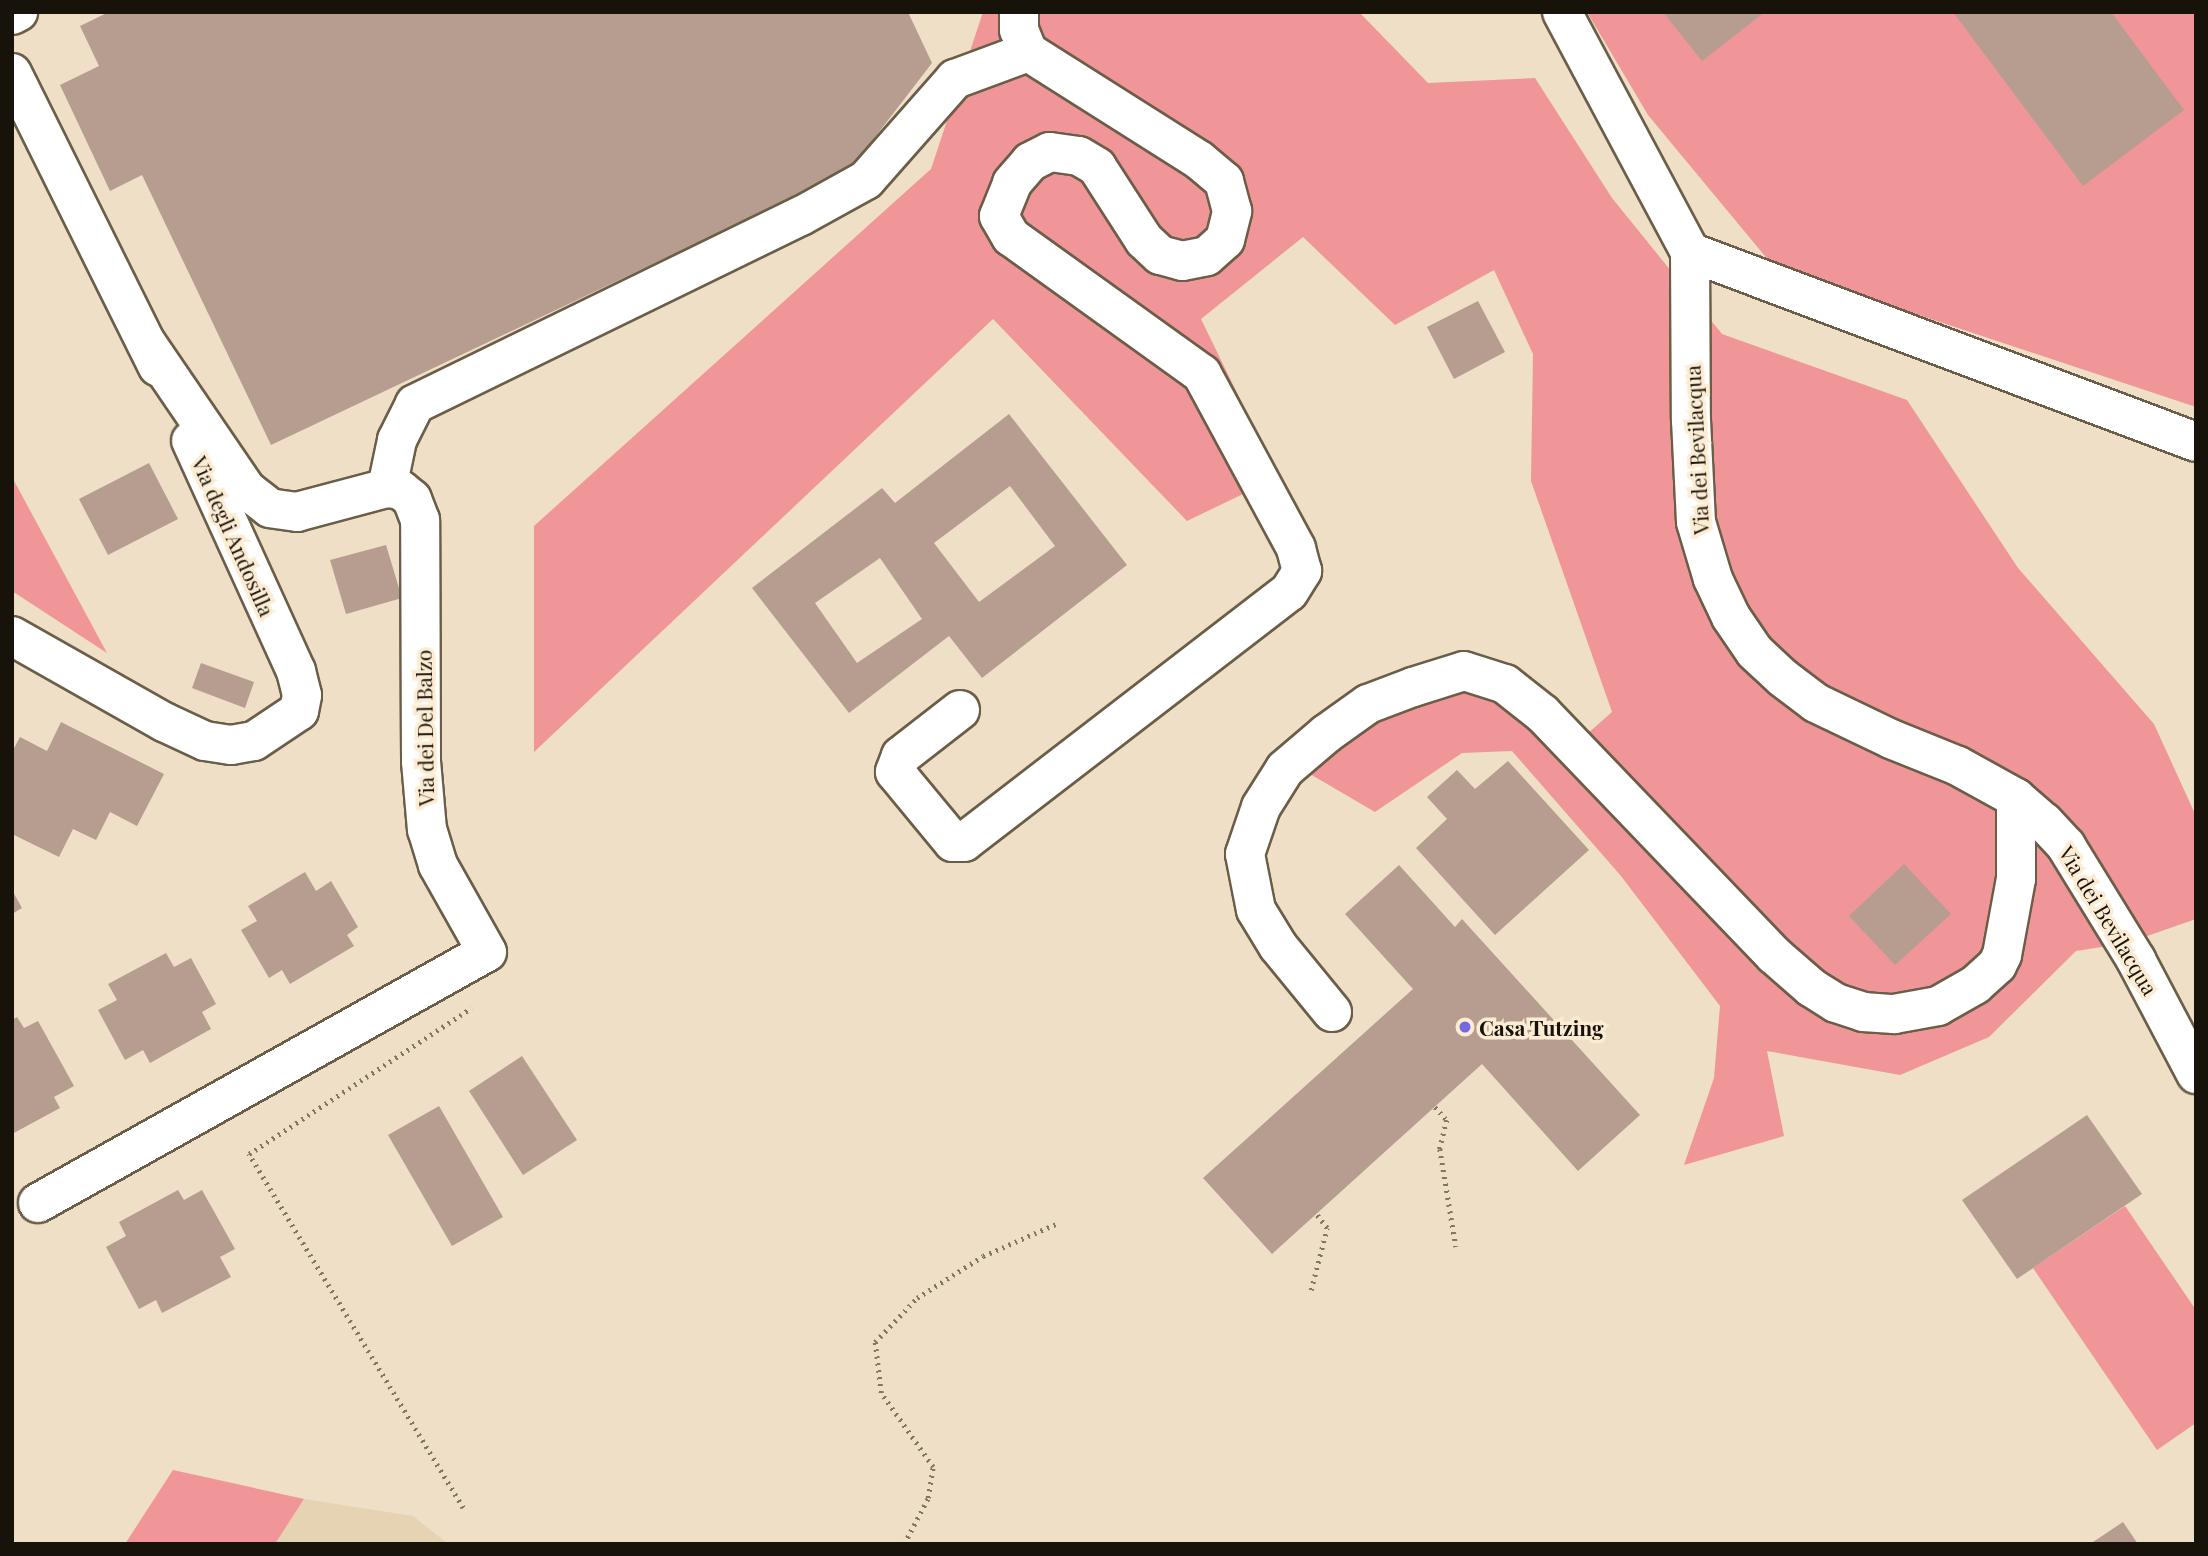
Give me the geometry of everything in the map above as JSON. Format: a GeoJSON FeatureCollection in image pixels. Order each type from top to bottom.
{"type":"FeatureCollection","features":[{"type":"Feature","properties":{"kind":"street"},"geometry":{"type":"LineString","coordinates":[[12,15],[18,12]]}},
{"type":"Feature","properties":{"kind":"street"},"geometry":{"type":"LineString","coordinates":[[960,710],[901,756],[895,772],[953,842],[964,842],[1289,592],[1302,571],[1296,548],[1202,374],[1011,237],[999,216],[1012,183],[1030,162],[1050,152],[1079,156],[1097,167],[1143,240],[1160,255],[1182,261],[1207,256],[1225,240],[1232,211],[1224,181],[1199,160],[1028,52],[1018,30],[1019,12]]}},
{"type":"Feature","properties":{"kind":"street","name":"Via dei Bevilacqua"},"geometry":{"type":"LineString","coordinates":[[1562,12],[1690,252],[1691,420],[1695,512],[1701,546],[1731,617],[1755,652],[1816,703],[1891,739],[1958,766],[2016,798],[2045,822],[2066,846],[2136,960],[2196,1074]]}},
{"type":"Feature","properties":{"kind":"street"},"geometry":{"type":"LineString","coordinates":[[147,344],[246,489],[270,508],[298,512],[387,488],[397,440],[415,404],[801,216],[866,180],[955,79],[1028,52]]}},
{"type":"Feature","properties":{"kind":"street","name":"Via degli Andosilla"},"geometry":{"type":"LineString","coordinates":[[12,74],[147,344],[296,671],[302,695],[299,711],[254,741],[231,745],[212,742],[164,722],[12,636]]}},
{"type":"Feature","properties":{"kind":"street"},"geometry":{"type":"LineString","coordinates":[[1690,252],[2196,442]]}},
{"type":"Feature","properties":{"kind":"street","name":"Via dei Del Balzo"},"geometry":{"type":"LineString","coordinates":[[38,1203],[487,952],[438,865],[427,830],[421,761],[420,520],[417,509],[407,494],[387,488]]}},
{"type":"Feature","properties":{"kind":"street"},"geometry":{"type":"LineString","coordinates":[[1332,1012],[1279,946],[1256,910],[1245,854],[1261,807],[1285,769],[1326,734],[1368,704],[1464,671],[1505,684],[1543,713],[1774,955],[1812,988],[1836,1003],[1863,1012],[1894,1014],[1938,1006],[1975,985],[1997,965],[2002,955],[2016,879],[2016,798]]}},
{"type":"Feature","properties":{"kind":"path"},"geometry":{"type":"LineString","coordinates":[[463,1508],[249,1154],[482,1000]]}},
{"type":"Feature","properties":{"kind":"path"},"geometry":{"type":"LineString","coordinates":[[1435,1107],[1447,1119],[1440,1149],[1456,1247]]}},
{"type":"Feature","properties":{"kind":"path"},"geometry":{"type":"LineString","coordinates":[[1311,1290],[1327,1228],[1316,1214]]}},
{"type":"Feature","properties":{"kind":"path"},"geometry":{"type":"LineString","coordinates":[[904,1544],[928,1498],[933,1467],[881,1393],[875,1342],[916,1298],[983,1256],[1056,1224]]}},
{"type":"Feature","properties":{"kind":"shaded area"},"geometry":{"type":"Polygon","coordinates":[[[983,12],[1359,12],[1428,83],[1535,78],[1612,198],[1722,334],[1907,400],[2018,568],[2154,724],[2196,816],[2196,919],[2127,943],[2076,951],[1989,1037],[1900,1075],[1767,1051],[1784,1136],[1684,1165],[1714,1078],[1720,1006],[1621,876],[1512,751],[1462,753],[1375,812],[1310,774],[1348,736],[1437,687],[1489,687],[1569,750],[1612,712],[1531,481],[1533,354],[1494,270],[1395,325],[1303,237],[1201,319],[1278,477],[1187,521],[993,319],[534,752],[534,526],[931,169],[983,12]]]}},
{"type":"Feature","properties":{"kind":"shaded area"},"geometry":{"type":"Polygon","coordinates":[[[1587,12],[2196,12],[2196,407],[1774,267],[1648,115],[1587,12]]]}},
{"type":"Feature","properties":{"kind":"shaded area"},"geometry":{"type":"Polygon","coordinates":[[[12,477],[107,653],[12,591],[12,477]]]}},
{"type":"Feature","properties":{"kind":"shaded area"},"geometry":{"type":"Polygon","coordinates":[[[2125,1206],[2196,1310],[2196,1423],[2157,1450],[2033,1268],[2125,1206]]]}},
{"type":"Feature","properties":{"kind":"shaded area"},"geometry":{"type":"Polygon","coordinates":[[[173,1470],[304,1499],[275,1544],[125,1544],[173,1470]]]}},
{"type":"Feature","properties":{"kind":"shaded area"},"geometry":{"type":"Polygon","coordinates":[[[304,1499],[413,1516],[448,1544],[275,1544],[304,1499]]]}},
{"type":"Feature","properties":{"kind":"building"},"geometry":{"type":"Polygon","coordinates":[[[109,12],[908,12],[932,63],[849,171],[271,445],[142,175],[110,191],[60,85],[99,66],[80,26],[109,12]]]}},
{"type":"Feature","properties":{"kind":"building"},"geometry":{"type":"Polygon","coordinates":[[[1663,12],[1765,12],[1702,61],[1663,12]]]}},
{"type":"Feature","properties":{"kind":"building"},"geometry":{"type":"Polygon","coordinates":[[[1953,12],[2111,12],[2184,110],[2083,186],[1953,12]]]}},
{"type":"Feature","properties":{"kind":"building"},"geometry":{"type":"Polygon","coordinates":[[[1478,301],[1505,352],[1454,379],[1427,327],[1478,301]]]}},
{"type":"Feature","properties":{"kind":"building"},"geometry":{"type":"Polygon","coordinates":[[[1009,414],[1127,565],[982,678],[949,636],[849,713],[752,588],[882,488],[895,503],[1009,414]],[[1010,486],[934,543],[979,602],[1055,546],[1010,486]],[[880,558],[815,603],[857,663],[922,619],[880,558]]]}},
{"type":"Feature","properties":{"kind":"building"},"geometry":{"type":"Polygon","coordinates":[[[149,463],[178,519],[108,555],[79,499],[149,463]]]}},
{"type":"Feature","properties":{"kind":"building"},"geometry":{"type":"Polygon","coordinates":[[[386,545],[402,598],[346,614],[330,560],[386,545]]]}},
{"type":"Feature","properties":{"kind":"building"},"geometry":{"type":"Polygon","coordinates":[[[201,663],[254,682],[245,708],[192,688],[201,663]]]}},
{"type":"Feature","properties":{"kind":"building"},"geometry":{"type":"Polygon","coordinates":[[[61,722],[164,774],[137,826],[110,812],[96,840],[73,829],[59,857],[12,834],[12,752],[20,737],[47,751],[61,722]]]}},
{"type":"Feature","properties":{"kind":"building"},"geometry":{"type":"Polygon","coordinates":[[[1508,761],[1589,850],[1495,935],[1416,848],[1447,819],[1427,797],[1457,770],[1475,789],[1508,761]]]}},
{"type":"Feature","properties":{"kind":"building"},"geometry":{"type":"Polygon","coordinates":[[[1904,864],[1951,914],[1895,965],[1849,916],[1904,864]]]}},
{"type":"Feature","properties":{"kind":"building","name":"Casa Tutzing"},"geometry":{"type":"Polygon","coordinates":[[[1399,865],[1455,927],[1462,919],[1640,1115],[1578,1171],[1482,1064],[1272,1254],[1203,1178],[1413,989],[1345,914],[1399,865]]]}},
{"type":"Feature","properties":{"kind":"building"},"geometry":{"type":"Polygon","coordinates":[[[305,872],[316,891],[331,881],[358,927],[347,935],[354,946],[290,984],[282,970],[269,978],[241,930],[257,921],[248,906],[305,872]]]}},
{"type":"Feature","properties":{"kind":"building"},"geometry":{"type":"Polygon","coordinates":[[[12,890],[22,908],[12,914],[12,890]]]}},
{"type":"Feature","properties":{"kind":"building"},"geometry":{"type":"Polygon","coordinates":[[[166,953],[174,967],[191,958],[216,1004],[202,1012],[211,1029],[150,1063],[143,1050],[125,1060],[98,1010],[117,1000],[108,984],[166,953]]]}},
{"type":"Feature","properties":{"kind":"building"},"geometry":{"type":"Polygon","coordinates":[[[17,1017],[24,1028],[38,1021],[74,1086],[54,1097],[60,1108],[12,1134],[12,1020],[17,1017]]]}},
{"type":"Feature","properties":{"kind":"building"},"geometry":{"type":"Polygon","coordinates":[[[522,1056],[577,1140],[523,1175],[469,1091],[522,1056]]]}},
{"type":"Feature","properties":{"kind":"building"},"geometry":{"type":"Polygon","coordinates":[[[439,1106],[503,1217],[452,1246],[388,1135],[439,1106]]]}},
{"type":"Feature","properties":{"kind":"building"},"geometry":{"type":"Polygon","coordinates":[[[2087,1115],[2142,1194],[2017,1279],[1962,1200],[2087,1115]]]}},
{"type":"Feature","properties":{"kind":"building"},"geometry":{"type":"Polygon","coordinates":[[[178,1190],[184,1200],[202,1190],[235,1249],[220,1257],[231,1277],[162,1313],[156,1300],[139,1309],[106,1247],[126,1236],[119,1222],[178,1190]]]}},
{"type":"Feature","properties":{"kind":"building"},"geometry":{"type":"Polygon","coordinates":[[[2123,1522],[2138,1544],[2090,1544],[2123,1522]]]}},
{"type":"Feature","properties":{"kind":"place","name":"Casa Tutzing"},"geometry":{"type":"Point","coordinates":[1465,1027]}}]}
